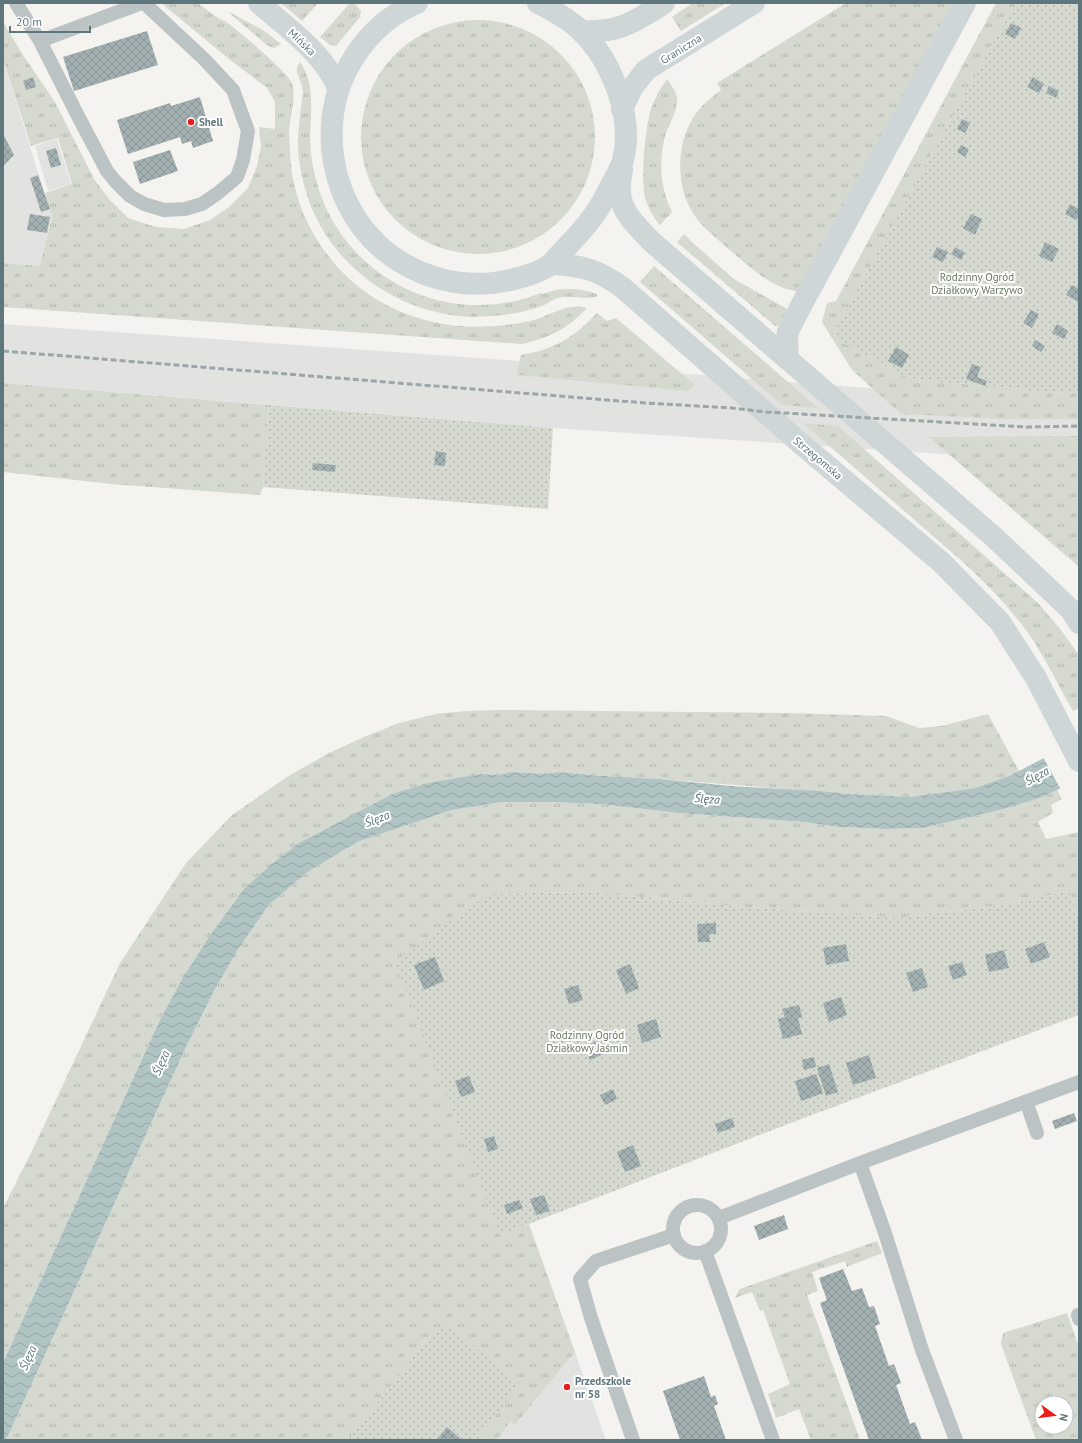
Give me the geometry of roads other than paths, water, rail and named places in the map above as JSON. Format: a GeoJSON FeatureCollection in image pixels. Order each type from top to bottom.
{"type":"FeatureCollection","features":[{"type":"Feature","properties":{"kind":"main road","name":"Mińska"},"geometry":{"type":"LineString","coordinates":[[259,3],[315,54],[333,76],[338,88]]}},
{"type":"Feature","properties":{"kind":"main road"},"geometry":{"type":"LineString","coordinates":[[414,3],[389,19],[370,36],[356,53],[338,88],[333,112],[331,134],[334,170],[345,199],[361,227],[390,256],[408,267],[438,279],[477,284],[499,283],[530,275],[551,264],[594,216],[623,161]]}},
{"type":"Feature","properties":{"kind":"main road"},"geometry":{"type":"LineString","coordinates":[[538,3],[558,13],[582,32],[592,43],[609,69],[619,94],[626,135],[620,190],[624,209],[630,218],[659,248],[995,538],[1071,610],[1079,623]]}},
{"type":"Feature","properties":{"kind":"main road"},"geometry":{"type":"LineString","coordinates":[[582,32],[608,30],[621,26],[638,19],[664,3]]}},
{"type":"Feature","properties":{"kind":"main road","name":"Graniczna"},"geometry":{"type":"LineString","coordinates":[[622,109],[632,88],[646,70],[754,3]]}},
{"type":"Feature","properties":{"kind":"main road"},"geometry":{"type":"LineString","coordinates":[[788,360],[788,331],[965,3]]}},
{"type":"Feature","properties":{"kind":"main road","name":"Strzegomska"},"geometry":{"type":"LineString","coordinates":[[551,264],[564,264],[586,268],[602,274],[623,288],[799,442],[941,562],[1000,622],[1036,678],[1079,761]]}},
{"type":"Feature","properties":{"kind":"lane"},"geometry":{"type":"LineString","coordinates":[[16,3],[40,42],[107,171],[130,196],[144,204],[164,210],[185,209],[202,204],[238,177],[243,160],[248,131],[233,90],[204,59],[143,3],[40,42]]}},
{"type":"Feature","properties":{"kind":"lane"},"geometry":{"type":"LineString","coordinates":[[719,1218],[860,1163],[1079,1082]]}},
{"type":"Feature","properties":{"kind":"lane"},"geometry":{"type":"LineString","coordinates":[[1026,1101],[1037,1133]]}},
{"type":"Feature","properties":{"kind":"lane"},"geometry":{"type":"LineString","coordinates":[[860,1163],[885,1232],[922,1350],[956,1440]]}},
{"type":"Feature","properties":{"kind":"lane"},"geometry":{"type":"LineString","coordinates":[[695,1205],[704,1206],[712,1210],[719,1218],[721,1226],[720,1236],[715,1244],[705,1251],[690,1252],[682,1247],[676,1240],[673,1231],[674,1221],[678,1213],[686,1207],[695,1205]]}},
{"type":"Feature","properties":{"kind":"lane"},"geometry":{"type":"LineString","coordinates":[[634,1440],[591,1318],[580,1279],[596,1261],[674,1235]]}},
{"type":"Feature","properties":{"kind":"lane"},"geometry":{"type":"LineString","coordinates":[[705,1251],[773,1440]]}},
{"type":"Feature","properties":{"kind":"lane"},"geometry":{"type":"LineString","coordinates":[[1079,1315],[1079,1319]]}},
{"type":"Feature","properties":{"kind":"water","name":"Ślęza"},"geometry":{"type":"Polygon","coordinates":[[[1079,740],[1079,779],[1043,797],[1004,809],[923,828],[887,829],[839,827],[804,822],[679,813],[601,804],[502,802],[452,810],[357,842],[306,873],[268,906],[239,948],[215,989],[187,1045],[6,1440],[3,1440],[3,1363],[159,1022],[182,979],[209,937],[244,889],[273,863],[299,843],[392,794],[428,783],[481,774],[500,775],[511,772],[545,774],[559,772],[731,786],[910,797],[975,788],[1009,776],[1079,740]]]}},
{"type":"Feature","properties":{"kind":"railway"},"geometry":{"type":"LineString","coordinates":[[3,351],[645,403],[732,408],[766,412],[1027,427],[1079,426]]}},
{"type":"Feature","properties":{"kind":"place","name":"Shell"},"geometry":{"type":"Point","coordinates":[191,122]}},
{"type":"Feature","properties":{"kind":"place","name":"Przedszkole nr 58"},"geometry":{"type":"Point","coordinates":[567,1387]}},
{"type":"Feature","properties":{"kind":"park label","name":"Rodzinny Ogród Działkowy Warzywo"},"geometry":{"type":"Point","coordinates":[977,283]}},
{"type":"Feature","properties":{"kind":"park label","name":"Rodzinny Ogród Działkowy Jaśmin"},"geometry":{"type":"Point","coordinates":[587,1041]}}]}
